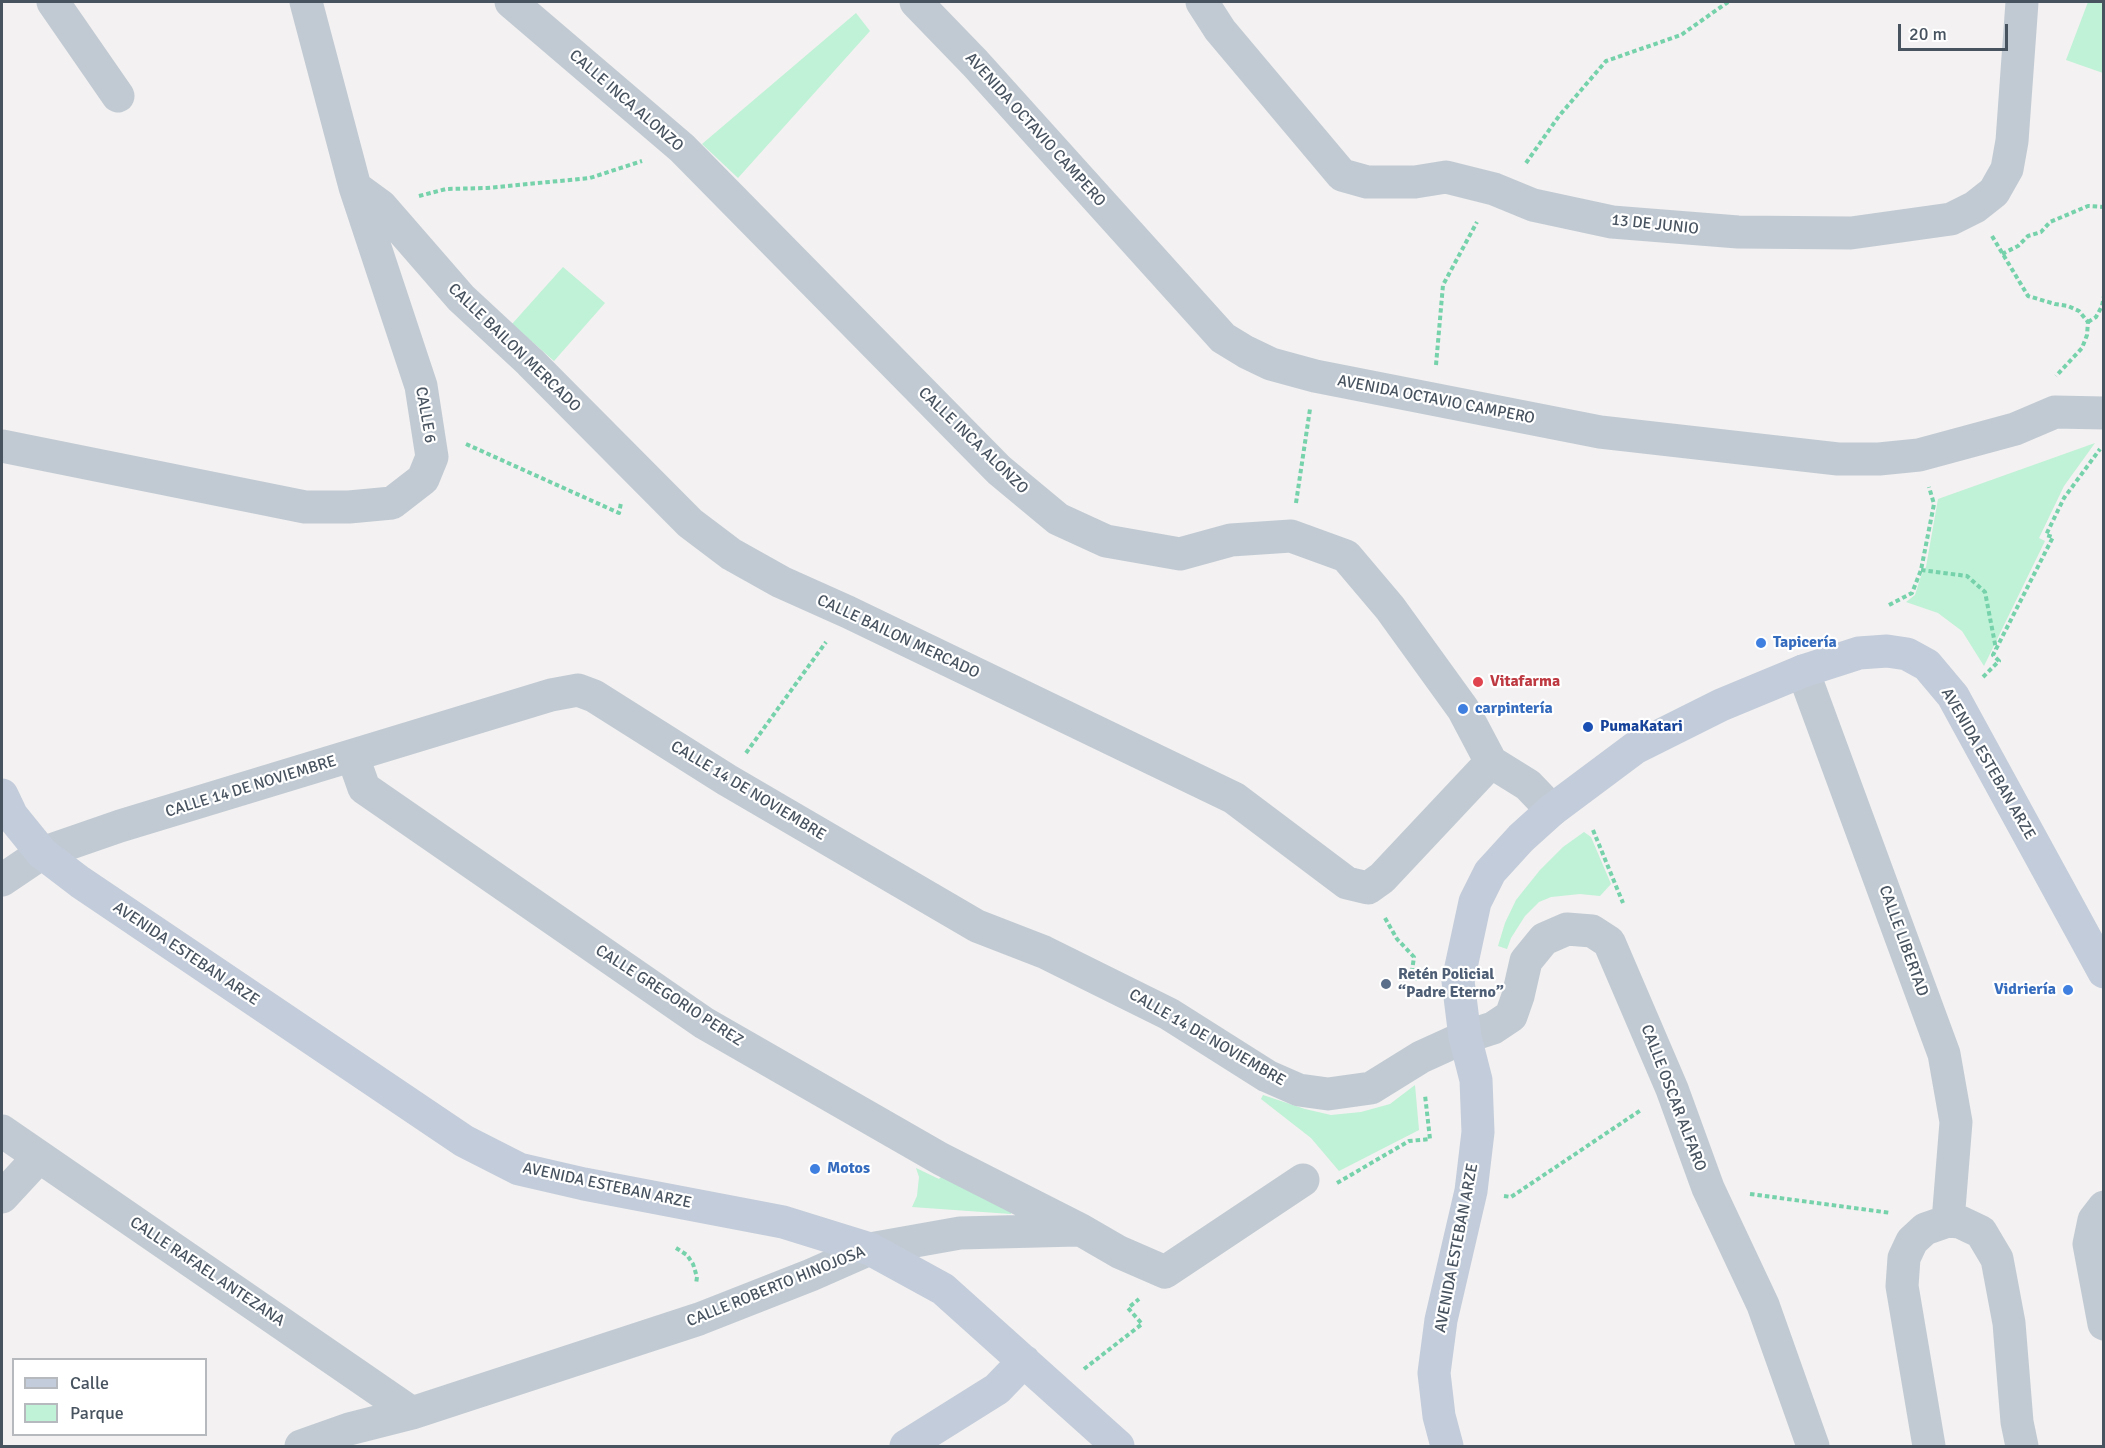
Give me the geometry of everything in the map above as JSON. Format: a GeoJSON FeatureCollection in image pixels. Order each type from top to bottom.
{"type":"FeatureCollection","features":[{"type":"Feature","properties":{"kind":"main road","name":"AVENIDA ESTEBAN ARZE"},"geometry":{"type":"LineString","coordinates":[[1447,1446],[1439,1416],[1434,1372],[1441,1320],[1471,1191],[1478,1132],[1476,1080],[1465,1037],[1458,981],[1475,902],[1490,872],[1521,838],[1552,810],[1635,748],[1721,705],[1803,671],[1858,653],[1887,651],[1907,654],[1928,664],[1953,696],[2103,972]]}},
{"type":"Feature","properties":{"kind":"main road","name":"AVENIDA ESTEBAN ARZE"},"geometry":{"type":"LineString","coordinates":[[2,795],[12,816],[42,852],[80,882],[464,1141],[519,1169],[584,1184],[783,1222],[870,1249],[943,1289],[1118,1446]]}},
{"type":"Feature","properties":{"kind":"main road"},"geometry":{"type":"LineString","coordinates":[[906,1446],[997,1389],[1024,1361]]}},
{"type":"Feature","properties":{"kind":"street"},"geometry":{"type":"LineString","coordinates":[[53,2],[118,96]]}},
{"type":"Feature","properties":{"kind":"street","name":"CALLE 6"},"geometry":{"type":"LineString","coordinates":[[2,446],[305,507],[349,507],[392,503],[423,479],[432,457],[421,386],[355,188],[306,2]]}},
{"type":"Feature","properties":{"kind":"street","name":"CALLE INCA ALONZO"},"geometry":{"type":"LineString","coordinates":[[511,2],[682,148],[999,470],[1058,519],[1107,541],[1180,554],[1231,540],[1291,536],[1346,556],[1390,608],[1463,709],[1491,762]]}},
{"type":"Feature","properties":{"kind":"street","name":"AVENIDA OCTAVIO CAMPERO"},"geometry":{"type":"LineString","coordinates":[[916,2],[975,63],[1223,338],[1271,364],[1315,376],[1600,432],[1838,459],[1878,459],[1920,455],[2015,429],[2055,412],[2103,412]]}},
{"type":"Feature","properties":{"kind":"street","name":"13 DE JUNIO"},"geometry":{"type":"LineString","coordinates":[[1202,2],[1220,30],[1342,175],[1367,182],[1415,182],[1446,177],[1494,189],[1533,205],[1612,222],[1738,232],[1851,233],[1951,219],[1975,207],[1994,192],[2007,169],[2012,141],[2022,2]]}},
{"type":"Feature","properties":{"kind":"street","name":"CALLE BAILON MERCADO"},"geometry":{"type":"LineString","coordinates":[[355,188],[381,206],[461,298],[530,362],[690,523],[731,554],[780,582],[848,612],[1234,798],[1347,883],[1368,888],[1382,878],[1491,762]]}},
{"type":"Feature","properties":{"kind":"street","name":"CALLE LIBERTAD"},"geometry":{"type":"LineString","coordinates":[[1803,671],[1944,1054],[1956,1122],[1948,1221]]}},
{"type":"Feature","properties":{"kind":"street","name":"CALLE 14 DE NOVIEMBRE"},"geometry":{"type":"LineString","coordinates":[[2,880],[42,852],[120,826],[551,695],[578,690],[594,696],[727,780],[977,926],[1044,952],[1169,1014],[1267,1076],[1299,1090],[1328,1094],[1371,1088],[1421,1057],[1465,1037]]}},
{"type":"Feature","properties":{"kind":"street","name":"CALLE GREGORIO PEREZ"},"geometry":{"type":"LineString","coordinates":[[353,757],[364,788],[704,1023],[941,1159],[1081,1230]]}},
{"type":"Feature","properties":{"kind":"street"},"geometry":{"type":"LineString","coordinates":[[1491,762],[1528,785],[1552,810]]}},
{"type":"Feature","properties":{"kind":"street","name":"CALLE OSCAR ALFARO"},"geometry":{"type":"LineString","coordinates":[[1465,1037],[1493,1028],[1510,1016],[1518,996],[1526,961],[1544,939],[1567,928],[1592,931],[1609,942],[1672,1089],[1707,1188],[1763,1305],[1813,1446]]}},
{"type":"Feature","properties":{"kind":"street","name":"CALLE RAFAEL ANTEZANA"},"geometry":{"type":"LineString","coordinates":[[2,1131],[412,1413]]}},
{"type":"Feature","properties":{"kind":"street"},"geometry":{"type":"LineString","coordinates":[[2,1197],[39,1157]]}},
{"type":"Feature","properties":{"kind":"street"},"geometry":{"type":"LineString","coordinates":[[1081,1230],[1119,1252],[1165,1272],[1317,1184]]}},
{"type":"Feature","properties":{"kind":"street"},"geometry":{"type":"LineString","coordinates":[[2103,1207],[2094,1220],[2089,1244],[2103,1324]]}},
{"type":"Feature","properties":{"kind":"street"},"geometry":{"type":"LineString","coordinates":[[1929,1446],[1902,1286],[1904,1258],[1912,1241],[1925,1229],[1948,1221],[1960,1222],[1981,1232],[1997,1259],[2009,1323],[2022,1446]]}},
{"type":"Feature","properties":{"kind":"street","name":"CALLE ROBERTO HINOJOSA"},"geometry":{"type":"LineString","coordinates":[[301,1446],[349,1429],[412,1413],[699,1319],[870,1249],[960,1233],[1081,1230]]}},
{"type":"Feature","properties":{"kind":"path"},"geometry":{"type":"LineString","coordinates":[[381,206],[446,189],[487,188],[590,178],[682,148]]}},
{"type":"Feature","properties":{"kind":"path"},"geometry":{"type":"LineString","coordinates":[[2002,254],[2018,246],[2028,236],[2041,232],[2050,222],[2088,206],[2103,207]]}},
{"type":"Feature","properties":{"kind":"path"},"geometry":{"type":"LineString","coordinates":[[1975,207],[2028,296],[2079,311],[2088,322],[2087,335],[2082,348],[2058,374],[2049,389],[2055,412]]}},
{"type":"Feature","properties":{"kind":"path"},"geometry":{"type":"LineString","coordinates":[[2088,322],[2096,317],[2102,306],[2103,296]]}},
{"type":"Feature","properties":{"kind":"path"},"geometry":{"type":"LineString","coordinates":[[1291,536],[1315,376]]}},
{"type":"Feature","properties":{"kind":"path"},"geometry":{"type":"LineString","coordinates":[[428,426],[619,513],[628,461]]}},
{"type":"Feature","properties":{"kind":"path"},"geometry":{"type":"LineString","coordinates":[[1983,677],[1999,661],[1993,655],[2053,537],[2046,535],[2064,498],[2103,443]]}},
{"type":"Feature","properties":{"kind":"path"},"geometry":{"type":"LineString","coordinates":[[1889,605],[1912,593],[1921,570],[1934,504],[1920,455]]}},
{"type":"Feature","properties":{"kind":"path"},"geometry":{"type":"LineString","coordinates":[[1921,570],[1967,576],[1985,592],[1996,649]]}},
{"type":"Feature","properties":{"kind":"path"},"geometry":{"type":"LineString","coordinates":[[727,780],[848,612]]}},
{"type":"Feature","properties":{"kind":"path"},"geometry":{"type":"LineString","coordinates":[[1593,830],[1623,903]]}},
{"type":"Feature","properties":{"kind":"path"},"geometry":{"type":"LineString","coordinates":[[1397,939],[1414,957],[1411,978],[1426,980]]}},
{"type":"Feature","properties":{"kind":"path"},"geometry":{"type":"LineString","coordinates":[[1511,1197],[1672,1089]]}},
{"type":"Feature","properties":{"kind":"path"},"geometry":{"type":"LineString","coordinates":[[1317,1184],[1409,1141],[1430,1139],[1425,1092]]}},
{"type":"Feature","properties":{"kind":"path"},"geometry":{"type":"LineString","coordinates":[[1707,1188],[1948,1221]]}},
{"type":"Feature","properties":{"kind":"path"},"geometry":{"type":"LineString","coordinates":[[676,1248],[687,1255],[693,1264],[697,1277],[695,1290]]}},
{"type":"Feature","properties":{"kind":"path"},"geometry":{"type":"LineString","coordinates":[[1090,1365],[1142,1324],[1128,1308],[1142,1297],[1165,1272]]}},
{"type":"Feature","properties":{"kind":"green space"},"geometry":{"type":"Polygon","coordinates":[[[2088,2],[2103,2],[2103,73],[2066,60],[2088,2]]]}},
{"type":"Feature","properties":{"kind":"green space"},"geometry":{"type":"Polygon","coordinates":[[[856,13],[870,31],[738,178],[702,144],[856,13]]]}},
{"type":"Feature","properties":{"kind":"green space"},"geometry":{"type":"Polygon","coordinates":[[[563,267],[605,303],[554,361],[512,324],[563,267]]]}},
{"type":"Feature","properties":{"kind":"green space"},"geometry":{"type":"Polygon","coordinates":[[[2095,443],[2064,486],[2039,538],[2045,541],[1984,666],[1962,631],[1938,613],[1906,602],[1915,595],[1926,567],[1938,499],[2095,443]]]}},
{"type":"Feature","properties":{"kind":"green space"},"geometry":{"type":"Polygon","coordinates":[[[1584,832],[1591,837],[1611,884],[1600,896],[1580,894],[1551,897],[1539,902],[1525,916],[1507,949],[1498,946],[1505,923],[1516,900],[1540,870],[1563,847],[1584,832]]]}},
{"type":"Feature","properties":{"kind":"green space"},"geometry":{"type":"Polygon","coordinates":[[[1415,1085],[1419,1130],[1339,1171],[1311,1138],[1261,1099],[1263,1095],[1331,1115],[1361,1112],[1390,1104],[1415,1085]]]}},
{"type":"Feature","properties":{"kind":"green space"},"geometry":{"type":"Polygon","coordinates":[[[916,1168],[939,1179],[943,1175],[1012,1211],[1011,1214],[912,1207],[917,1196],[919,1177],[916,1168]]]}},
{"type":"Feature","properties":{"kind":"place","name":"Tapicería"},"geometry":{"type":"Point","coordinates":[1761,643]}},
{"type":"Feature","properties":{"kind":"place","name":"Vitafarma"},"geometry":{"type":"Point","coordinates":[1478,682]}},
{"type":"Feature","properties":{"kind":"place","name":"carpintería"},"geometry":{"type":"Point","coordinates":[1463,709]}},
{"type":"Feature","properties":{"kind":"place","name":"PumaKatari"},"geometry":{"type":"Point","coordinates":[1588,727]}},
{"type":"Feature","properties":{"kind":"place","name":"Retén Policial “Padre Eterno”"},"geometry":{"type":"Point","coordinates":[1386,984]}},
{"type":"Feature","properties":{"kind":"place","name":"Vidriería"},"geometry":{"type":"Point","coordinates":[2068,990]}},
{"type":"Feature","properties":{"kind":"place","name":"Motos"},"geometry":{"type":"Point","coordinates":[815,1169]}}]}
